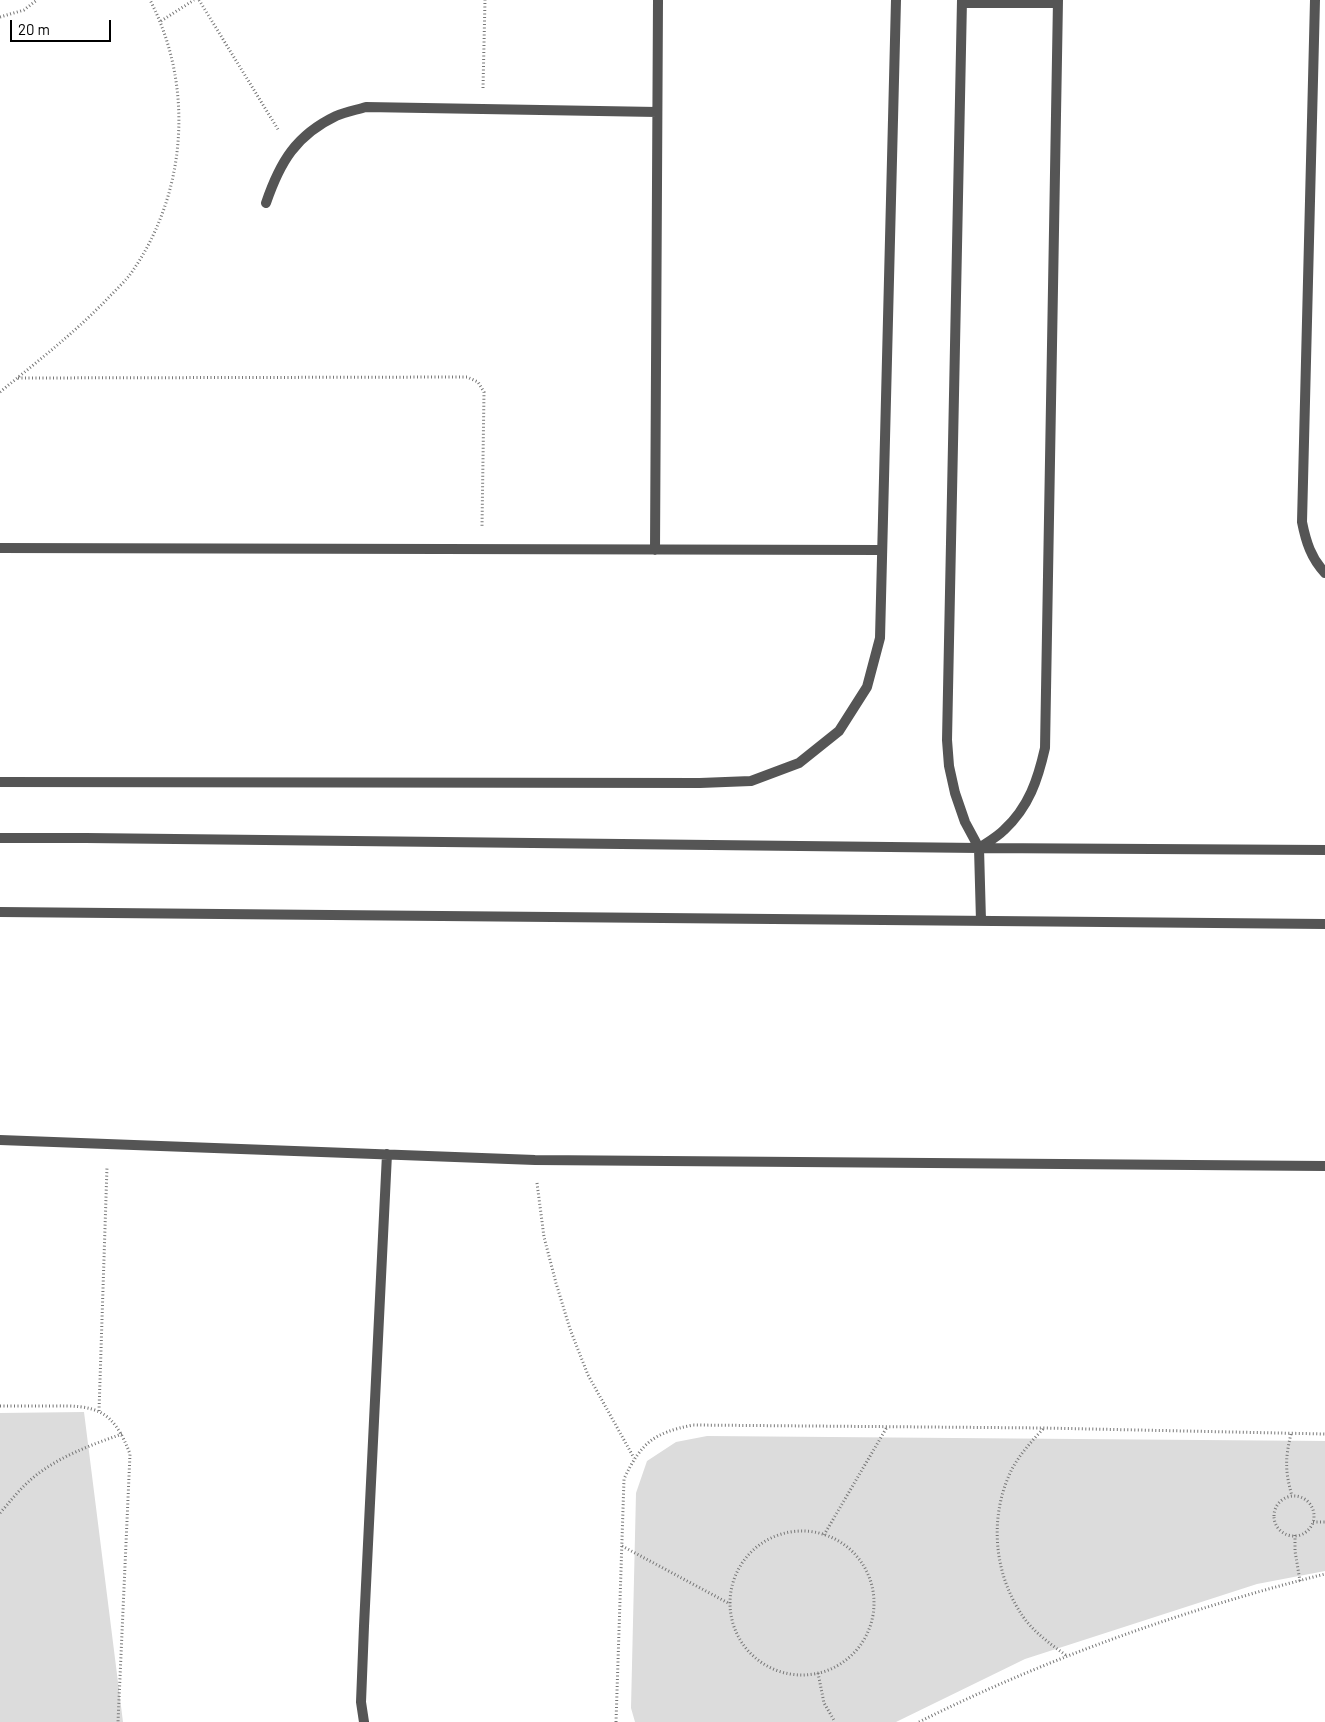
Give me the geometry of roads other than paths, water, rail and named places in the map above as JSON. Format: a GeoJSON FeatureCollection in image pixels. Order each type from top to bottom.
{"type":"FeatureCollection","features":[{"type":"Feature","properties":{"kind":"street"},"geometry":{"type":"LineString","coordinates":[[655,550],[658,0]]}},
{"type":"Feature","properties":{"kind":"street"},"geometry":{"type":"LineString","coordinates":[[0,782],[700,783],[751,781],[799,762],[839,730],[867,688],[880,638],[896,0]]}},
{"type":"Feature","properties":{"kind":"street"},"geometry":{"type":"LineString","coordinates":[[1314,0],[1302,522],[1306,540],[1313,557],[1325,573]]}},
{"type":"Feature","properties":{"kind":"street"},"geometry":{"type":"LineString","coordinates":[[979,848],[1004,830],[1024,806],[1038,778],[1045,748],[1058,2],[962,2],[946,740],[955,793],[966,822],[979,848],[981,920]]}},
{"type":"Feature","properties":{"kind":"street"},"geometry":{"type":"LineString","coordinates":[[266,203],[276,175],[291,151],[312,130],[338,115],[366,107],[657,112]]}},
{"type":"Feature","properties":{"kind":"street"},"geometry":{"type":"LineString","coordinates":[[0,548],[882,550]]}},
{"type":"Feature","properties":{"kind":"street"},"geometry":{"type":"LineString","coordinates":[[0,838],[1325,850]]}},
{"type":"Feature","properties":{"kind":"street"},"geometry":{"type":"LineString","coordinates":[[0,912],[1325,924]]}},
{"type":"Feature","properties":{"kind":"street"},"geometry":{"type":"LineString","coordinates":[[0,1140],[535,1160],[1325,1166]]}},
{"type":"Feature","properties":{"kind":"street"},"geometry":{"type":"LineString","coordinates":[[364,1722],[361,1702],[387,1154]]}}]}
